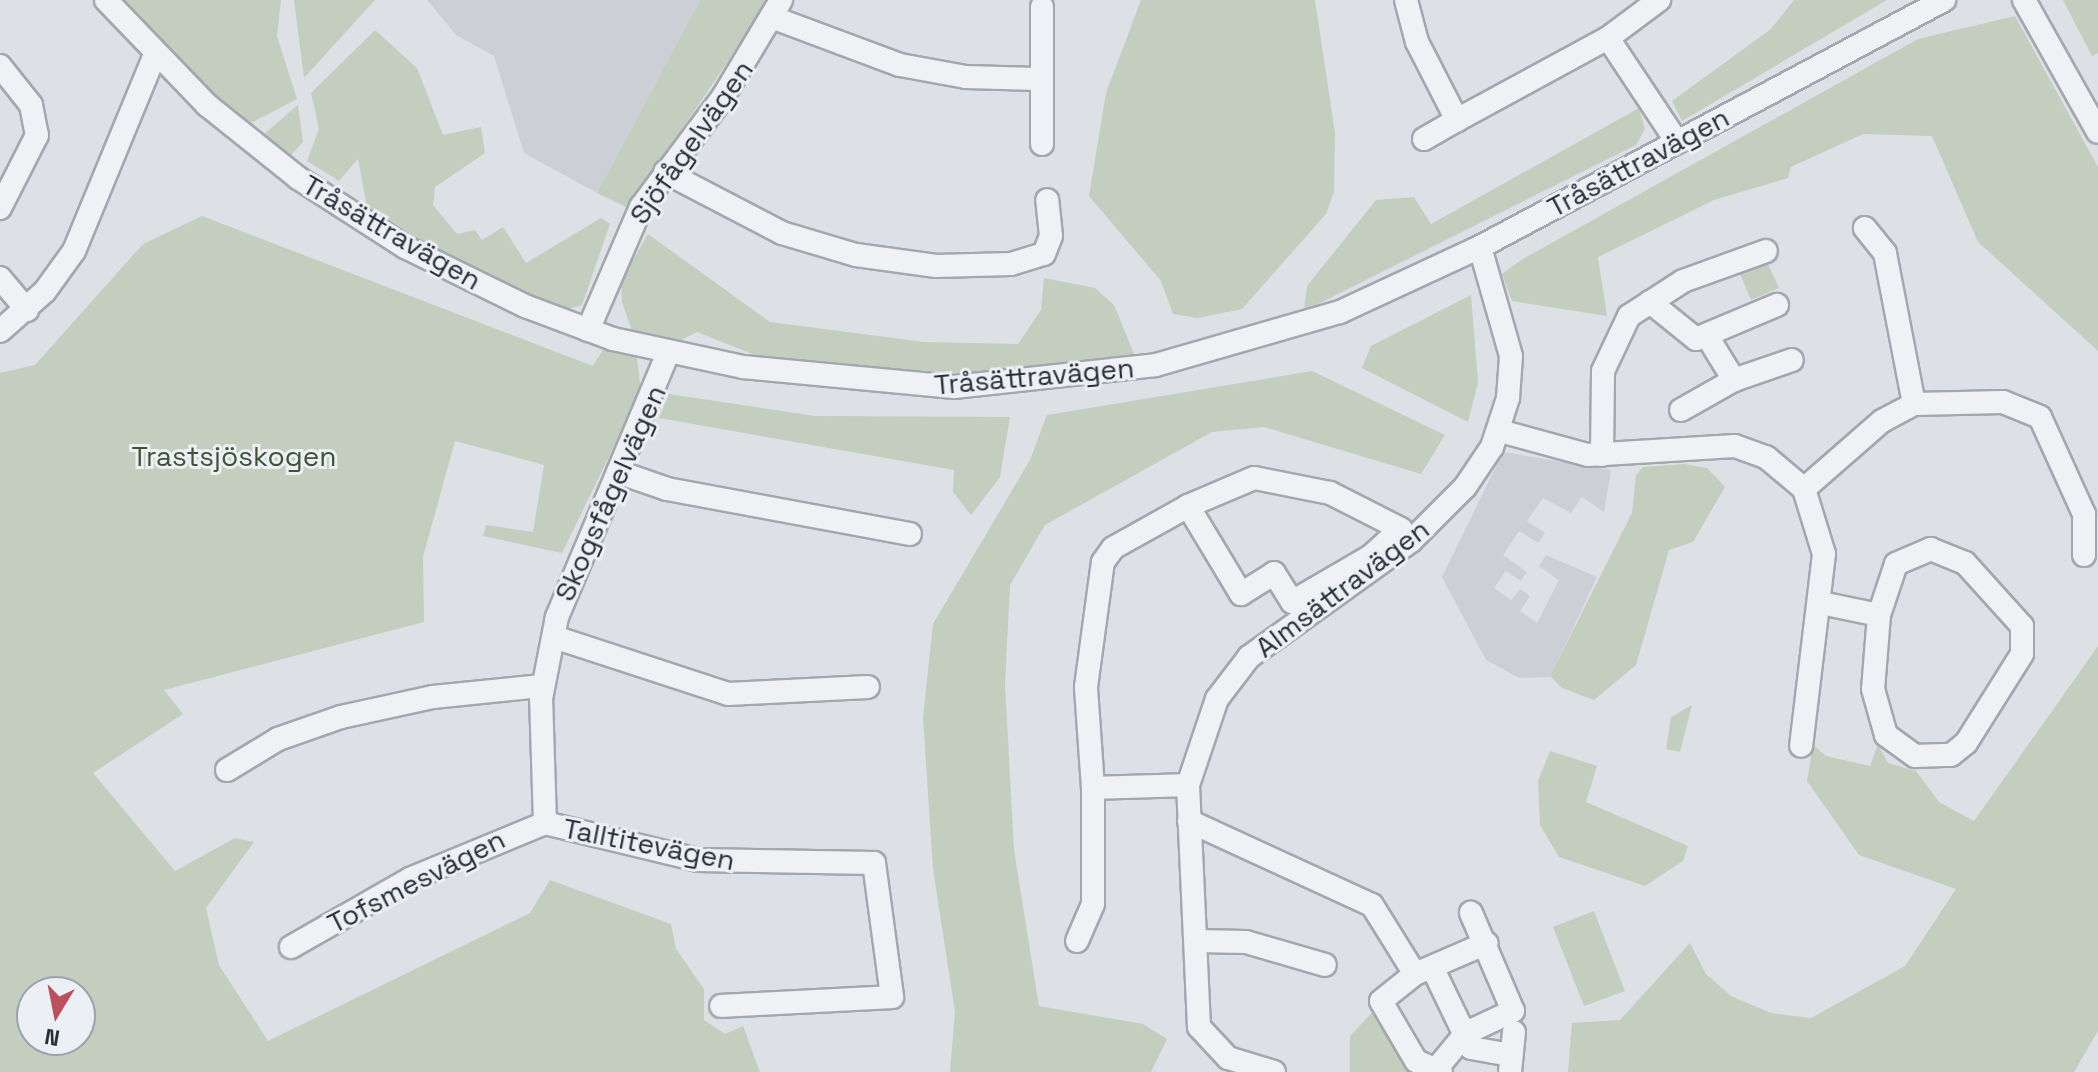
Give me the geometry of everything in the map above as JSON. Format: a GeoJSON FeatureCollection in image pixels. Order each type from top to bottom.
{"type":"FeatureCollection","features":[{"type":"Feature","properties":{"kind":"street","name":"Tråsättravägen"},"geometry":{"type":"LineString","coordinates":[[106,0],[155,54],[242,135],[337,205],[463,277],[588,330],[668,353],[875,385],[1079,378],[1281,333],[1480,247],[1944,0]]}},
{"type":"Feature","properties":{"kind":"street"},"geometry":{"type":"LineString","coordinates":[[1406,0],[1417,42],[1457,120]]}},
{"type":"Feature","properties":{"kind":"street"},"geometry":{"type":"LineString","coordinates":[[1424,139],[1608,38],[1659,0]]}},
{"type":"Feature","properties":{"kind":"street"},"geometry":{"type":"LineString","coordinates":[[2024,0],[2098,132]]}},
{"type":"Feature","properties":{"kind":"street"},"geometry":{"type":"LineString","coordinates":[[1042,7],[1037,79],[1042,144]]}},
{"type":"Feature","properties":{"kind":"street"},"geometry":{"type":"LineString","coordinates":[[777,9],[900,65],[966,77],[1037,79]]}},
{"type":"Feature","properties":{"kind":"street","name":"Sjöfågelvägen"},"geometry":{"type":"LineString","coordinates":[[588,330],[641,207],[777,9]]}},
{"type":"Feature","properties":{"kind":"street"},"geometry":{"type":"LineString","coordinates":[[1608,38],[1677,142]]}},
{"type":"Feature","properties":{"kind":"street"},"geometry":{"type":"LineString","coordinates":[[0,331],[27,310],[74,251],[155,54]]}},
{"type":"Feature","properties":{"kind":"street"},"geometry":{"type":"LineString","coordinates":[[0,66],[37,124],[6,177],[0,208]]}},
{"type":"Feature","properties":{"kind":"street"},"geometry":{"type":"LineString","coordinates":[[665,172],[755,222],[856,255],[974,266],[1044,254],[1051,236],[1047,200]]}},
{"type":"Feature","properties":{"kind":"street"},"geometry":{"type":"LineString","coordinates":[[1865,228],[1885,253],[1914,404]]}},
{"type":"Feature","properties":{"kind":"street","name":"Almsättravägen"},"geometry":{"type":"LineString","coordinates":[[1274,1072],[1228,1058],[1199,1027],[1188,785],[1217,699],[1249,657],[1411,541],[1465,487],[1500,431],[1510,347],[1480,247]]}},
{"type":"Feature","properties":{"kind":"street"},"geometry":{"type":"LineString","coordinates":[[1602,455],[1603,371],[1629,316],[1683,281],[1766,251]]}},
{"type":"Feature","properties":{"kind":"street"},"geometry":{"type":"LineString","coordinates":[[0,278],[27,310]]}},
{"type":"Feature","properties":{"kind":"street"},"geometry":{"type":"LineString","coordinates":[[1650,302],[1686,335],[1707,336],[1777,305]]}},
{"type":"Feature","properties":{"kind":"street"},"geometry":{"type":"LineString","coordinates":[[1707,336],[1734,380]]}},
{"type":"Feature","properties":{"kind":"street","name":"Skogsfågelvägen"},"geometry":{"type":"LineString","coordinates":[[545,823],[542,686],[554,637],[575,563],[618,472],[668,353]]}},
{"type":"Feature","properties":{"kind":"street"},"geometry":{"type":"LineString","coordinates":[[1681,410],[1734,380],[1792,360]]}},
{"type":"Feature","properties":{"kind":"street"},"geometry":{"type":"LineString","coordinates":[[1804,489],[1882,421],[1914,404],[2003,402],[2040,417],[2080,501],[2084,555]]}},
{"type":"Feature","properties":{"kind":"street"},"geometry":{"type":"LineString","coordinates":[[1500,431],[1602,455],[1735,446],[1766,457],[1804,489],[1823,542],[1821,603],[1801,746]]}},
{"type":"Feature","properties":{"kind":"street"},"geometry":{"type":"LineString","coordinates":[[618,472],[667,489],[910,534]]}},
{"type":"Feature","properties":{"kind":"street"},"geometry":{"type":"LineString","coordinates":[[1077,941],[1093,904],[1093,788],[1085,706],[1103,562],[1113,548],[1188,506],[1236,483],[1268,479],[1330,493],[1401,529],[1371,556],[1292,602],[1274,573],[1241,594],[1188,506]]}},
{"type":"Feature","properties":{"kind":"street"},"geometry":{"type":"LineString","coordinates":[[1931,549],[1965,563],[2022,626],[2022,654],[1966,743],[1951,755],[1915,756],[1886,735],[1873,689],[1879,615],[1896,564],[1931,549]]}},
{"type":"Feature","properties":{"kind":"street"},"geometry":{"type":"LineString","coordinates":[[1821,603],[1879,615]]}},
{"type":"Feature","properties":{"kind":"street"},"geometry":{"type":"LineString","coordinates":[[554,637],[728,694],[868,687]]}},
{"type":"Feature","properties":{"kind":"street"},"geometry":{"type":"LineString","coordinates":[[227,770],[278,739],[341,717],[433,697],[542,686]]}},
{"type":"Feature","properties":{"kind":"street"},"geometry":{"type":"LineString","coordinates":[[1093,788],[1188,785]]}},
{"type":"Feature","properties":{"kind":"street"},"geometry":{"type":"LineString","coordinates":[[1189,821],[1372,905],[1424,972],[1466,1033],[1471,1048],[1511,1063],[1514,1032]]}},
{"type":"Feature","properties":{"kind":"street","name":"Tofsmesvägen"},"geometry":{"type":"LineString","coordinates":[[291,947],[410,879],[545,823]]}},
{"type":"Feature","properties":{"kind":"street","name":"Talltitevägen"},"geometry":{"type":"LineString","coordinates":[[545,823],[698,860],[874,863],[892,997],[721,1006]]}},
{"type":"Feature","properties":{"kind":"street"},"geometry":{"type":"LineString","coordinates":[[1471,913],[1487,943],[1513,1011],[1466,1033],[1440,1069],[1416,1061],[1381,1001],[1424,972],[1487,943]]}},
{"type":"Feature","properties":{"kind":"street"},"geometry":{"type":"LineString","coordinates":[[1196,941],[1246,942],[1325,965]]}},
{"type":"Feature","properties":{"kind":"shaded area"},"geometry":{"type":"Polygon","coordinates":[[[427,0],[700,0],[597,193],[524,153],[494,56],[456,35],[427,0]]]}},
{"type":"Feature","properties":{"kind":"shaded area"},"geometry":{"type":"Polygon","coordinates":[[[1503,452],[1611,470],[1604,512],[1582,497],[1571,513],[1543,498],[1527,521],[1545,533],[1538,543],[1519,531],[1503,555],[1527,572],[1521,581],[1506,571],[1494,588],[1511,600],[1520,589],[1530,596],[1520,611],[1537,623],[1559,580],[1539,566],[1546,555],[1597,577],[1550,677],[1519,678],[1486,660],[1442,577],[1503,452]]]}},
{"type":"Feature","properties":{"kind":"green space"},"geometry":{"type":"Polygon","coordinates":[[[120,0],[281,0],[277,36],[297,99],[253,122],[239,119],[120,0]]]}},
{"type":"Feature","properties":{"kind":"green space"},"geometry":{"type":"Polygon","coordinates":[[[294,0],[375,0],[304,78],[294,0]]]}},
{"type":"Feature","properties":{"kind":"green space"},"geometry":{"type":"Polygon","coordinates":[[[700,0],[770,0],[628,208],[597,193],[700,0]]]}},
{"type":"Feature","properties":{"kind":"green space"},"geometry":{"type":"Polygon","coordinates":[[[1141,0],[1315,0],[1335,133],[1334,192],[1326,214],[1242,309],[1198,318],[1173,314],[1161,281],[1089,196],[1106,93],[1141,0]]]}},
{"type":"Feature","properties":{"kind":"green space"},"geometry":{"type":"Polygon","coordinates":[[[1794,0],[1887,0],[1682,121],[1672,101],[1771,29],[1794,0]]]}},
{"type":"Feature","properties":{"kind":"green space"},"geometry":{"type":"Polygon","coordinates":[[[2063,0],[2098,0],[2098,53],[2092,56],[2063,0]]]}},
{"type":"Feature","properties":{"kind":"green space"},"geometry":{"type":"Polygon","coordinates":[[[2015,16],[2098,167],[2098,351],[1978,242],[1932,136],[1863,134],[1791,167],[1788,178],[1714,200],[1598,257],[1607,316],[1512,301],[1502,274],[1521,260],[1918,39],[2015,16]]]}},
{"type":"Feature","properties":{"kind":"green space"},"geometry":{"type":"Polygon","coordinates":[[[375,30],[417,68],[443,135],[481,127],[485,153],[435,187],[433,205],[457,234],[475,230],[482,240],[503,227],[526,263],[601,218],[610,224],[582,305],[564,310],[447,257],[367,207],[358,159],[339,181],[307,161],[319,129],[311,93],[375,30]]]}},
{"type":"Feature","properties":{"kind":"green space"},"geometry":{"type":"Polygon","coordinates":[[[298,105],[303,142],[289,157],[265,133],[298,105]]]}},
{"type":"Feature","properties":{"kind":"green space"},"geometry":{"type":"Polygon","coordinates":[[[1639,108],[1645,129],[1636,145],[1304,311],[1307,286],[1376,200],[1414,197],[1431,224],[1639,108]]]}},
{"type":"Feature","properties":{"kind":"green space","name":"Trastsjöskogen"},"geometry":{"type":"Polygon","coordinates":[[[202,216],[593,366],[604,348],[637,358],[641,391],[562,553],[483,536],[486,525],[533,532],[544,465],[455,441],[423,557],[424,622],[164,690],[183,714],[93,773],[175,871],[235,838],[254,842],[206,908],[219,965],[268,1041],[530,913],[550,880],[671,924],[676,949],[704,989],[704,1020],[725,1034],[743,1026],[760,1072],[0,1072],[0,373],[35,365],[143,244],[202,216]]]}},
{"type":"Feature","properties":{"kind":"green space"},"geometry":{"type":"Polygon","coordinates":[[[648,234],[770,322],[924,342],[1018,344],[1041,310],[1044,278],[1095,288],[1114,305],[1135,356],[990,375],[768,360],[697,332],[675,343],[632,331],[622,302],[621,281],[648,234]]]}},
{"type":"Feature","properties":{"kind":"green space"},"geometry":{"type":"Polygon","coordinates":[[[1767,262],[1779,288],[1751,300],[1740,274],[1767,262]]]}},
{"type":"Feature","properties":{"kind":"green space"},"geometry":{"type":"Polygon","coordinates":[[[1471,295],[1478,382],[1468,422],[1362,368],[1371,346],[1471,295]]]}},
{"type":"Feature","properties":{"kind":"green space"},"geometry":{"type":"Polygon","coordinates":[[[1312,371],[1445,435],[1421,474],[1264,427],[1212,432],[1045,525],[1010,585],[1005,684],[1014,850],[1039,1006],[1143,1024],[1167,1039],[1151,1072],[950,1072],[955,1012],[933,869],[923,717],[933,624],[1030,460],[1047,415],[1312,371]]]}},
{"type":"Feature","properties":{"kind":"green space"},"geometry":{"type":"Polygon","coordinates":[[[669,394],[815,416],[1010,417],[1000,477],[971,515],[953,492],[954,470],[659,418],[669,394]]]}},
{"type":"Feature","properties":{"kind":"green space"},"geometry":{"type":"Polygon","coordinates":[[[1684,464],[1707,468],[1725,487],[1693,542],[1669,550],[1636,665],[1594,700],[1562,688],[1550,676],[1632,513],[1636,475],[1643,467],[1684,464]]]}},
{"type":"Feature","properties":{"kind":"green space"},"geometry":{"type":"Polygon","coordinates":[[[2098,646],[2098,1031],[2074,1072],[1568,1072],[1572,1023],[1620,1020],[1690,943],[1706,974],[1731,996],[1771,1013],[1811,1018],[1905,966],[1956,889],[1859,855],[1807,781],[1813,745],[1826,756],[1870,766],[1878,744],[1888,763],[1916,771],[1939,802],[1974,821],[2098,646]]]}},
{"type":"Feature","properties":{"kind":"green space"},"geometry":{"type":"Polygon","coordinates":[[[1692,705],[1680,752],[1666,749],[1671,717],[1692,705]]]}},
{"type":"Feature","properties":{"kind":"green space"},"geometry":{"type":"Polygon","coordinates":[[[1550,751],[1597,766],[1586,802],[1688,846],[1683,861],[1645,886],[1559,857],[1540,825],[1538,781],[1550,751]]]}},
{"type":"Feature","properties":{"kind":"green space"},"geometry":{"type":"Polygon","coordinates":[[[1594,911],[1625,991],[1584,1006],[1553,927],[1594,911]]]}},
{"type":"Feature","properties":{"kind":"green space"},"geometry":{"type":"Polygon","coordinates":[[[1379,1005],[1432,1072],[1350,1072],[1350,1036],[1379,1005]]]}}]}
